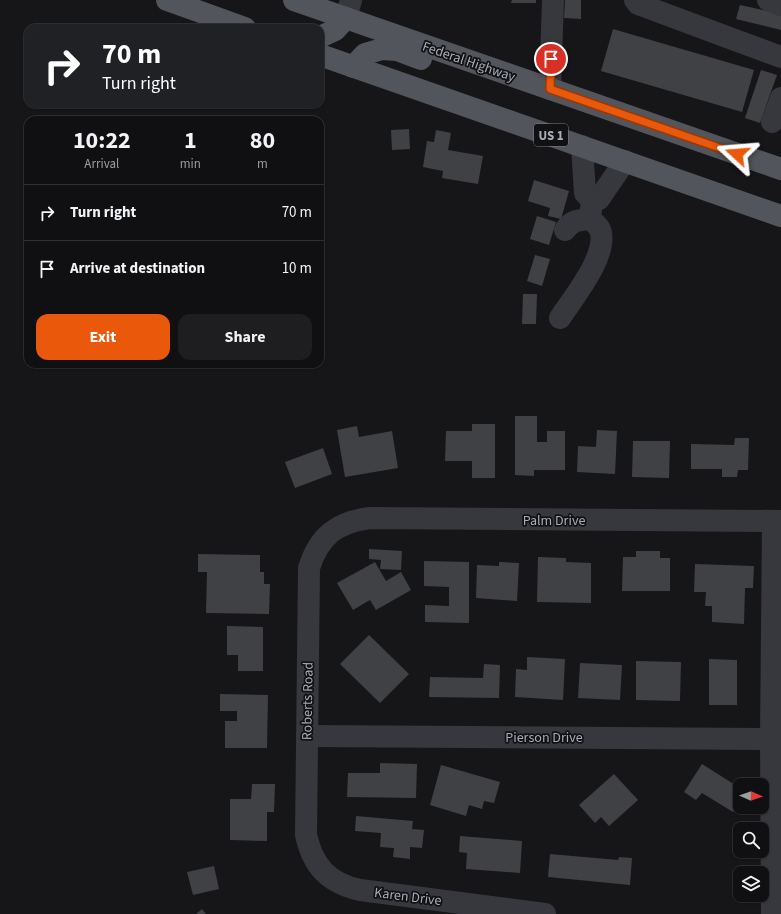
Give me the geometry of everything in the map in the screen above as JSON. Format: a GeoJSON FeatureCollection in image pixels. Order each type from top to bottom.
{"type":"FeatureCollection","features":[{"type":"Feature","properties":{"kind":"main road"},"geometry":{"type":"LineString","coordinates":[[167,0],[234,24]]}},
{"type":"Feature","properties":{"kind":"main road","name":"Federal Highway"},"geometry":{"type":"LineString","coordinates":[[294,0],[349,9],[555,90],[781,169]]}},
{"type":"Feature","properties":{"kind":"main road"},"geometry":{"type":"LineString","coordinates":[[324,35],[335,30],[349,9]]}},
{"type":"Feature","properties":{"kind":"main road"},"geometry":{"type":"LineString","coordinates":[[353,67],[365,54],[382,49],[397,50],[508,90],[530,95],[555,90]]}},
{"type":"Feature","properties":{"kind":"main road","name":"US 1"},"geometry":{"type":"LineString","coordinates":[[324,56],[781,216]]}},
{"type":"Feature","properties":{"kind":"main road"},"geometry":{"type":"LineString","coordinates":[[550,135],[568,132],[591,135],[781,200]]}},
{"type":"Feature","properties":{"kind":"street"},"geometry":{"type":"LineString","coordinates":[[553,0],[555,90]]}},
{"type":"Feature","properties":{"kind":"street"},"geometry":{"type":"LineString","coordinates":[[635,0],[638,4],[781,57]]}},
{"type":"Feature","properties":{"kind":"street"},"geometry":{"type":"LineString","coordinates":[[768,0],[781,5]]}},
{"type":"Feature","properties":{"kind":"street"},"geometry":{"type":"LineString","coordinates":[[772,122],[781,98]]}},
{"type":"Feature","properties":{"kind":"street"},"geometry":{"type":"LineString","coordinates":[[560,318],[597,261],[602,234],[585,193],[582,146]]}},
{"type":"Feature","properties":{"kind":"street"},"geometry":{"type":"LineString","coordinates":[[565,230],[570,224],[579,220],[591,210],[625,161]]}},
{"type":"Feature","properties":{"kind":"street","name":"Palm Drive"},"geometry":{"type":"LineString","coordinates":[[331,532],[342,525],[356,520],[370,518],[777,521]]}},
{"type":"Feature","properties":{"kind":"street"},"geometry":{"type":"LineString","coordinates":[[772,914],[776,739],[777,521]]}},
{"type":"Feature","properties":{"kind":"street","name":"Roberts Road"},"geometry":{"type":"LineString","coordinates":[[324,872],[315,861],[309,848],[306,834],[309,568],[313,554],[321,542],[331,532]]}},
{"type":"Feature","properties":{"kind":"street","name":"Pierson Drive"},"geometry":{"type":"LineString","coordinates":[[307,736],[776,739]]}},
{"type":"Feature","properties":{"kind":"street","name":"Karen Drive"},"geometry":{"type":"LineString","coordinates":[[324,872],[334,881],[347,887],[360,890],[544,914]]}},
{"type":"Feature","properties":{"kind":"building"},"geometry":{"type":"Polygon","coordinates":[[[512,0],[536,0],[536,3],[511,3],[512,0]]]}},
{"type":"Feature","properties":{"kind":"building"},"geometry":{"type":"Polygon","coordinates":[[[565,0],[581,0],[581,19],[564,18],[565,0]]]}},
{"type":"Feature","properties":{"kind":"building"},"geometry":{"type":"Polygon","coordinates":[[[740,5],[781,14],[781,30],[736,19],[740,5]]]}},
{"type":"Feature","properties":{"kind":"building"},"geometry":{"type":"Polygon","coordinates":[[[613,29],[754,70],[742,112],[601,71],[613,29]]]}},
{"type":"Feature","properties":{"kind":"building"},"geometry":{"type":"Polygon","coordinates":[[[761,70],[777,75],[760,123],[745,118],[761,70]]]}},
{"type":"Feature","properties":{"kind":"building"},"geometry":{"type":"Polygon","coordinates":[[[409,129],[410,149],[392,150],[391,130],[409,129]]]}},
{"type":"Feature","properties":{"kind":"building"},"geometry":{"type":"Polygon","coordinates":[[[436,130],[451,133],[448,150],[483,156],[478,184],[442,178],[443,171],[423,167],[427,141],[434,142],[436,130]]]}},
{"type":"Feature","properties":{"kind":"building"},"geometry":{"type":"Polygon","coordinates":[[[534,180],[569,191],[561,219],[548,216],[550,208],[528,201],[534,180]]]}},
{"type":"Feature","properties":{"kind":"building"},"geometry":{"type":"Polygon","coordinates":[[[537,216],[556,222],[549,245],[530,239],[537,216]]]}},
{"type":"Feature","properties":{"kind":"building"},"geometry":{"type":"Polygon","coordinates":[[[535,255],[550,259],[542,286],[527,281],[535,255]]]}},
{"type":"Feature","properties":{"kind":"building"},"geometry":{"type":"Polygon","coordinates":[[[523,294],[537,294],[536,324],[522,324],[523,294]]]}},
{"type":"Feature","properties":{"kind":"building"},"geometry":{"type":"Polygon","coordinates":[[[515,416],[537,416],[537,442],[547,442],[547,431],[565,431],[565,470],[534,470],[534,476],[515,475],[515,416]]]}},
{"type":"Feature","properties":{"kind":"building"},"geometry":{"type":"Polygon","coordinates":[[[472,424],[495,424],[495,478],[472,478],[472,461],[445,461],[446,431],[472,431],[472,424]]]}},
{"type":"Feature","properties":{"kind":"building"},"geometry":{"type":"Polygon","coordinates":[[[357,426],[359,437],[392,431],[398,468],[345,477],[337,430],[357,426]]]}},
{"type":"Feature","properties":{"kind":"building"},"geometry":{"type":"Polygon","coordinates":[[[597,430],[617,431],[615,474],[577,472],[578,446],[596,447],[597,430]]]}},
{"type":"Feature","properties":{"kind":"building"},"geometry":{"type":"Polygon","coordinates":[[[735,438],[749,438],[748,470],[738,470],[737,477],[722,477],[722,469],[691,469],[691,444],[734,445],[735,438]]]}},
{"type":"Feature","properties":{"kind":"building"},"geometry":{"type":"Polygon","coordinates":[[[633,441],[670,441],[669,478],[632,477],[633,441]]]}},
{"type":"Feature","properties":{"kind":"building"},"geometry":{"type":"Polygon","coordinates":[[[323,448],[332,474],[295,488],[285,462],[323,448]]]}},
{"type":"Feature","properties":{"kind":"building"},"geometry":{"type":"Polygon","coordinates":[[[369,549],[402,551],[401,570],[380,569],[381,560],[369,559],[369,549]]]}},
{"type":"Feature","properties":{"kind":"building"},"geometry":{"type":"Polygon","coordinates":[[[636,551],[660,551],[660,558],[670,558],[670,591],[622,591],[623,557],[636,557],[636,551]]]}},
{"type":"Feature","properties":{"kind":"building"},"geometry":{"type":"Polygon","coordinates":[[[198,554],[260,555],[260,572],[264,572],[264,584],[270,584],[269,614],[206,613],[207,572],[198,572],[198,554]]]}},
{"type":"Feature","properties":{"kind":"building"},"geometry":{"type":"Polygon","coordinates":[[[538,557],[566,558],[566,562],[591,563],[591,603],[537,602],[538,557]]]}},
{"type":"Feature","properties":{"kind":"building"},"geometry":{"type":"Polygon","coordinates":[[[424,561],[469,562],[469,623],[425,622],[425,605],[449,606],[449,587],[424,586],[424,561]]]}},
{"type":"Feature","properties":{"kind":"building"},"geometry":{"type":"Polygon","coordinates":[[[375,562],[386,581],[401,572],[411,590],[376,610],[370,600],[353,610],[337,583],[375,562]]]}},
{"type":"Feature","properties":{"kind":"building"},"geometry":{"type":"Polygon","coordinates":[[[499,562],[519,563],[517,601],[476,598],[477,565],[499,566],[499,562]]]}},
{"type":"Feature","properties":{"kind":"building"},"geometry":{"type":"Polygon","coordinates":[[[695,564],[754,566],[753,588],[745,588],[744,624],[712,622],[712,606],[705,606],[706,592],[694,592],[695,564]]]}},
{"type":"Feature","properties":{"kind":"building"},"geometry":{"type":"Polygon","coordinates":[[[227,626],[263,627],[263,671],[238,671],[238,655],[227,655],[227,626]]]}},
{"type":"Feature","properties":{"kind":"building"},"geometry":{"type":"Polygon","coordinates":[[[369,635],[409,674],[380,703],[340,664],[369,635]]]}},
{"type":"Feature","properties":{"kind":"building"},"geometry":{"type":"Polygon","coordinates":[[[527,657],[565,659],[563,700],[515,697],[516,669],[527,670],[527,657]]]}},
{"type":"Feature","properties":{"kind":"building"},"geometry":{"type":"Polygon","coordinates":[[[709,659],[737,660],[737,705],[709,705],[709,659]]]}},
{"type":"Feature","properties":{"kind":"building"},"geometry":{"type":"Polygon","coordinates":[[[636,661],[681,662],[680,701],[636,700],[636,661]]]}},
{"type":"Feature","properties":{"kind":"building"},"geometry":{"type":"Polygon","coordinates":[[[580,663],[622,665],[620,700],[578,698],[580,663]]]}},
{"type":"Feature","properties":{"kind":"building"},"geometry":{"type":"Polygon","coordinates":[[[484,664],[500,665],[499,698],[429,697],[430,677],[483,678],[484,664]]]}},
{"type":"Feature","properties":{"kind":"building"},"geometry":{"type":"Polygon","coordinates":[[[220,694],[268,695],[267,748],[225,748],[225,721],[237,721],[237,711],[220,711],[220,694]]]}},
{"type":"Feature","properties":{"kind":"building"},"geometry":{"type":"Polygon","coordinates":[[[380,763],[417,764],[416,798],[347,797],[348,773],[380,773],[380,763]]]}},
{"type":"Feature","properties":{"kind":"building"},"geometry":{"type":"Polygon","coordinates":[[[702,764],[733,784],[733,812],[702,793],[696,800],[684,792],[702,764]]]}},
{"type":"Feature","properties":{"kind":"building"},"geometry":{"type":"Polygon","coordinates":[[[441,765],[500,782],[494,803],[484,801],[482,809],[469,805],[466,816],[430,805],[441,765]]]}},
{"type":"Feature","properties":{"kind":"building"},"geometry":{"type":"Polygon","coordinates":[[[614,774],[638,800],[609,826],[601,817],[595,823],[579,805],[614,774]]]}},
{"type":"Feature","properties":{"kind":"building"},"geometry":{"type":"Polygon","coordinates":[[[252,784],[275,784],[274,812],[267,812],[267,841],[230,840],[230,799],[251,799],[252,784]]]}},
{"type":"Feature","properties":{"kind":"building"},"geometry":{"type":"Polygon","coordinates":[[[356,816],[413,821],[412,829],[424,830],[422,848],[410,847],[410,859],[393,857],[394,848],[380,847],[381,833],[355,831],[356,816]]]}},
{"type":"Feature","properties":{"kind":"building"},"geometry":{"type":"Polygon","coordinates":[[[460,836],[522,841],[520,873],[466,869],[467,853],[459,852],[460,836]]]}},
{"type":"Feature","properties":{"kind":"building"},"geometry":{"type":"Polygon","coordinates":[[[550,854],[618,860],[619,857],[632,858],[630,885],[548,877],[550,854]]]}},
{"type":"Feature","properties":{"kind":"building"},"geometry":{"type":"Polygon","coordinates":[[[214,866],[219,889],[193,895],[187,872],[214,866]]]}},
{"type":"Feature","properties":{"kind":"building"},"geometry":{"type":"Polygon","coordinates":[[[202,909],[206,914],[196,914],[202,909]]]}},
{"type":"Feature","properties":{"kind":"route"},"geometry":{"type":"LineString","coordinates":[[551,59],[550,89],[737,154]]}}]}
